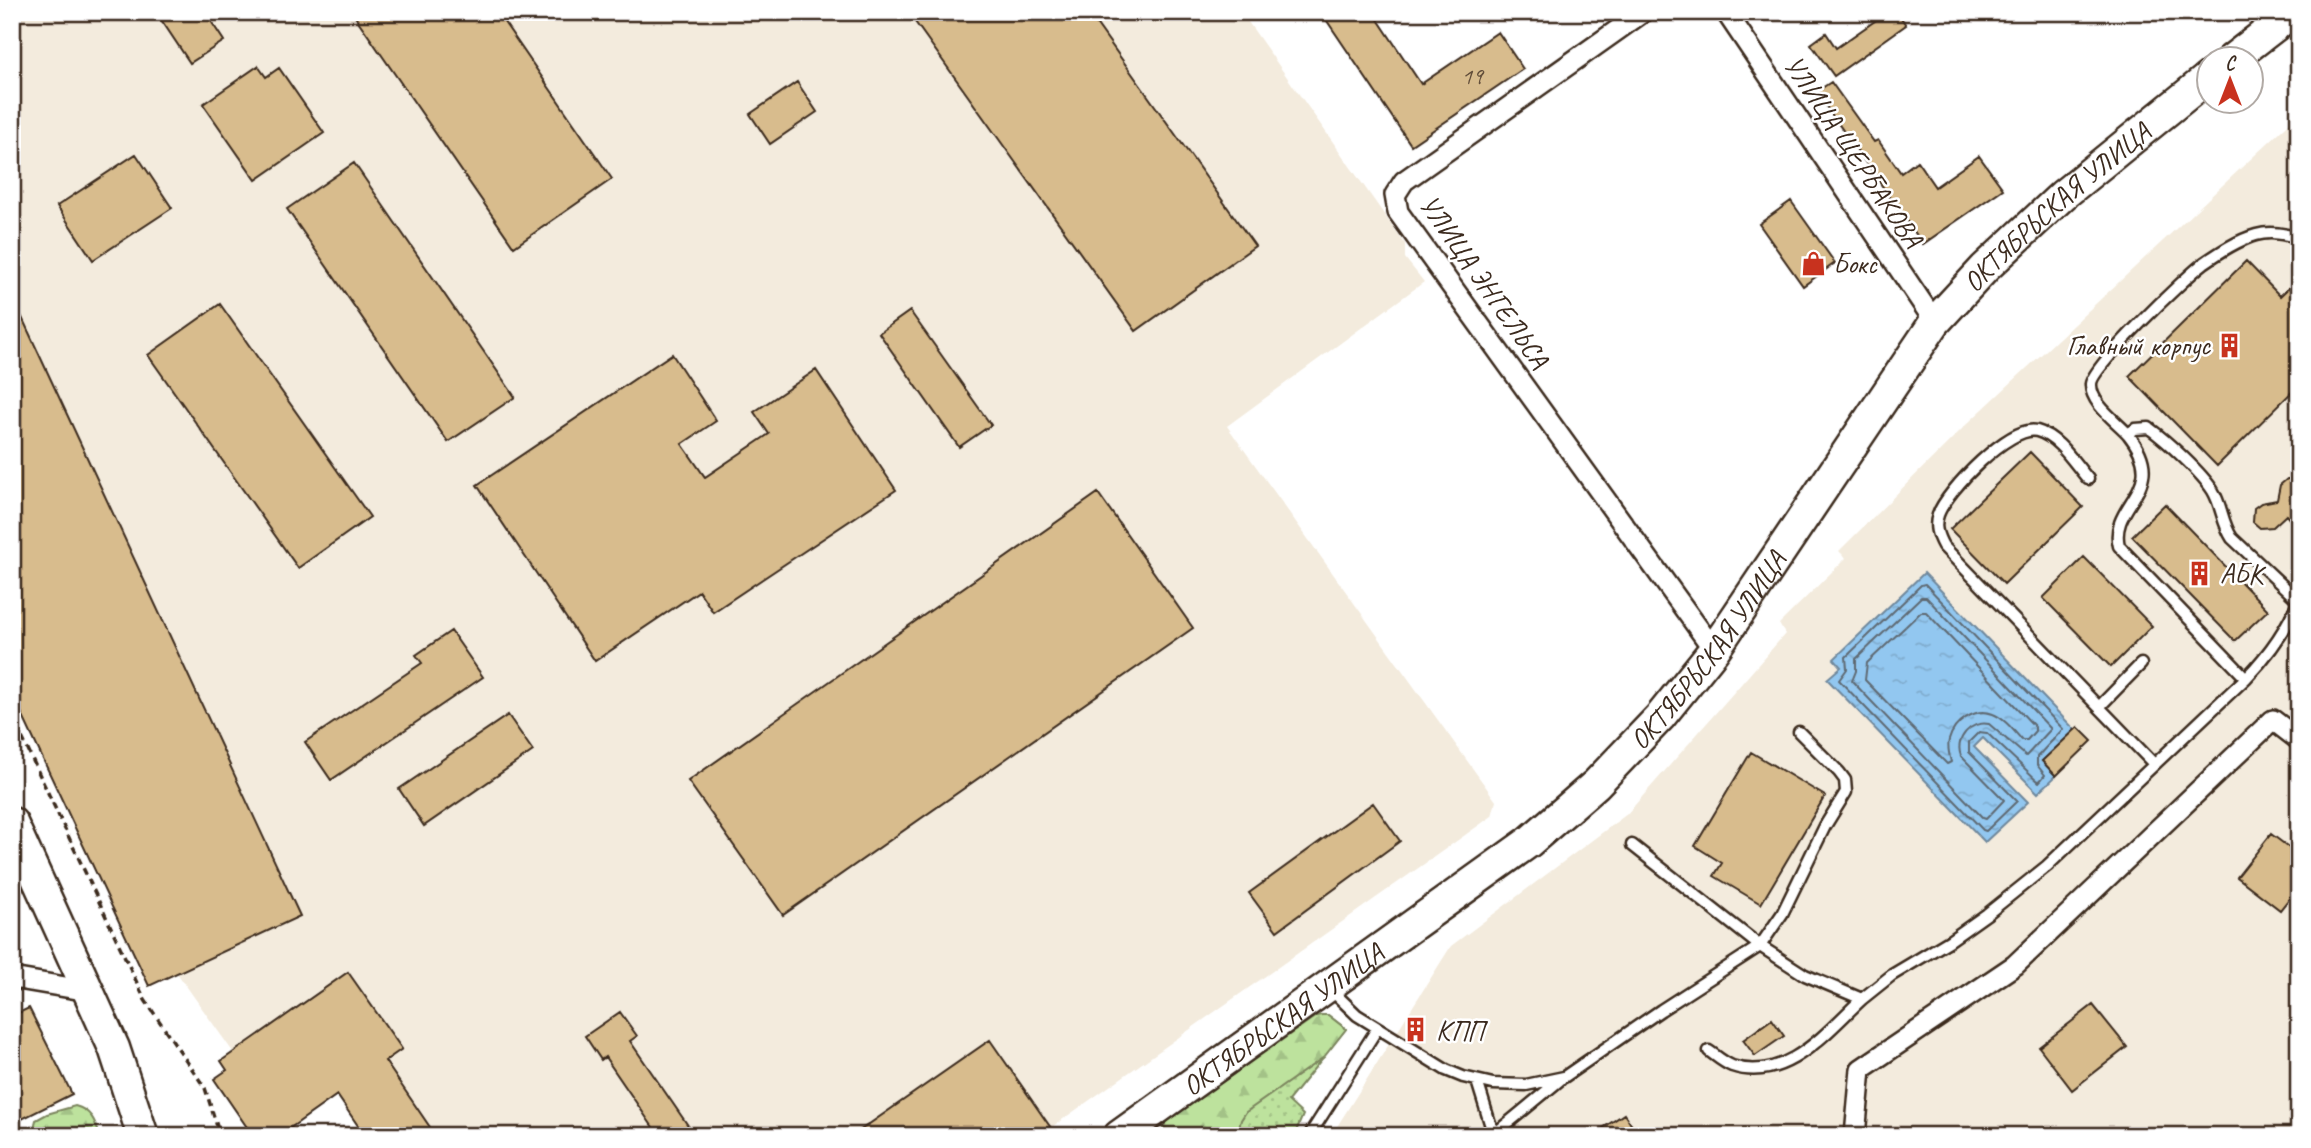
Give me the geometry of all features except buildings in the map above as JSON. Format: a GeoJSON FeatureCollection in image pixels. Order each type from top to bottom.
{"type":"FeatureCollection","features":[{"type":"Feature","properties":{"kind":"main road"},"geometry":{"type":"LineString","coordinates":[[2249,46],[2293,12]]}},
{"type":"Feature","properties":{"kind":"main road","name":"ОКТЯБРЬСКАЯ УЛИЦА"},"geometry":{"type":"LineString","coordinates":[[1136,1128],[1518,850],[1568,810],[1636,743],[1714,650],[1935,322],[1985,268],[2063,195],[2196,87]]}},
{"type":"Feature","properties":{"kind":"main road"},"geometry":{"type":"LineString","coordinates":[[12,823],[125,1076],[143,1136]]}},
{"type":"Feature","properties":{"kind":"street","name":"УЛИЦА ЭНГЕЛЬСА"},"geometry":{"type":"LineString","coordinates":[[1643,12],[1404,181],[1395,195],[1398,212],[1714,650]]}},
{"type":"Feature","properties":{"kind":"street","name":"УЛИЦА ЩЕРБАКОВА"},"geometry":{"type":"LineString","coordinates":[[1726,12],[1935,322]]}},
{"type":"Feature","properties":{"kind":"street"},"geometry":{"type":"LineString","coordinates":[[1855,1136],[1861,1069],[2015,965],[2273,720],[2299,740]]}},
{"type":"Feature","properties":{"kind":"street"},"geometry":{"type":"LineString","coordinates":[[12,978],[89,991]]}},
{"type":"Feature","properties":{"kind":"lane"},"geometry":{"type":"LineString","coordinates":[[2246,678],[2119,546],[2118,533],[2125,511],[2138,492],[2144,475],[2139,452],[2128,434],[2098,403],[2091,388],[2091,380],[2106,358],[2203,264],[2233,245],[2265,233],[2299,238]]}},
{"type":"Feature","properties":{"kind":"lane"},"geometry":{"type":"LineString","coordinates":[[1709,1051],[1729,1065],[1747,1070],[1763,1070],[1779,1065],[1809,1048],[1892,975],[1987,914],[2047,866],[2246,678],[2274,646],[2298,599],[2232,538],[2215,494],[2206,481],[2149,428],[2135,429],[2128,434]]}},
{"type":"Feature","properties":{"kind":"lane"},"geometry":{"type":"LineString","coordinates":[[2088,478],[2056,442],[2040,431],[2028,430],[1989,454],[1948,494],[1937,517],[1936,528],[1943,546],[2154,764]]}},
{"type":"Feature","properties":{"kind":"lane"},"geometry":{"type":"LineString","coordinates":[[2099,708],[2141,664]]}},
{"type":"Feature","properties":{"kind":"lane"},"geometry":{"type":"LineString","coordinates":[[1477,1082],[1493,1135],[1564,1077],[1760,946],[1783,914],[1825,826],[1846,792],[1845,780],[1839,772],[1798,732]]}},
{"type":"Feature","properties":{"kind":"lane"},"geometry":{"type":"LineString","coordinates":[[1632,845],[1760,946],[1805,975],[1862,999]]}},
{"type":"Feature","properties":{"kind":"lane"},"geometry":{"type":"LineString","coordinates":[[1328,988],[1348,1008],[1377,1029],[1446,1070],[1477,1082],[1508,1086],[1541,1083],[1564,1077]]}},
{"type":"Feature","properties":{"kind":"lane"},"geometry":{"type":"LineString","coordinates":[[1309,1136],[1377,1029]]}},
{"type":"Feature","properties":{"kind":"path"},"geometry":{"type":"LineString","coordinates":[[12,716],[145,1000],[205,1088],[220,1136]]}},
{"type":"Feature","properties":{"kind":"shaded area"},"geometry":{"type":"Polygon","coordinates":[[[12,12],[1241,12],[1405,244],[1405,258],[1424,282],[1227,426],[1496,801],[1492,816],[1039,1136],[365,1136],[337,1095],[279,1136],[253,1136],[214,1079],[227,1070],[221,1061],[233,1052],[177,973],[149,986],[12,693],[12,12]]]}},
{"type":"Feature","properties":{"kind":"shaded area"},"geometry":{"type":"Polygon","coordinates":[[[2299,114],[2299,1136],[1331,1136],[1451,946],[1627,814],[1785,634],[1779,624],[1846,558],[1839,551],[1968,423],[2299,114]]]}},
{"type":"Feature","properties":{"kind":"green space"},"geometry":{"type":"Polygon","coordinates":[[[1328,1015],[1346,1029],[1288,1101],[1303,1115],[1294,1136],[1162,1136],[1164,1125],[1170,1119],[1316,1016],[1328,1015]]]}},
{"type":"Feature","properties":{"kind":"green space"},"geometry":{"type":"Polygon","coordinates":[[[1328,1015],[1346,1029],[1324,1057],[1246,1112],[1237,1136],[1162,1136],[1164,1125],[1170,1119],[1316,1016],[1328,1015]]]}},
{"type":"Feature","properties":{"kind":"green space"},"geometry":{"type":"Polygon","coordinates":[[[75,1106],[92,1117],[100,1136],[32,1136],[36,1120],[75,1106]]]}},
{"type":"Feature","properties":{"kind":"water"},"geometry":{"type":"Polygon","coordinates":[[[1924,573],[2075,730],[2042,761],[2056,776],[2038,793],[1983,738],[1974,747],[2028,802],[1985,842],[1827,679],[1841,667],[1834,659],[1924,573]]]}},
{"type":"Feature","properties":{"kind":"place","name":"Бокс"},"geometry":{"type":"Point","coordinates":[1813,263]}},
{"type":"Feature","properties":{"kind":"place","name":"Главный корпус"},"geometry":{"type":"Point","coordinates":[2230,345]}},
{"type":"Feature","properties":{"kind":"place","name":"АБК"},"geometry":{"type":"Point","coordinates":[2200,573]}},
{"type":"Feature","properties":{"kind":"place","name":"КПП"},"geometry":{"type":"Point","coordinates":[1416,1030]}}]}
